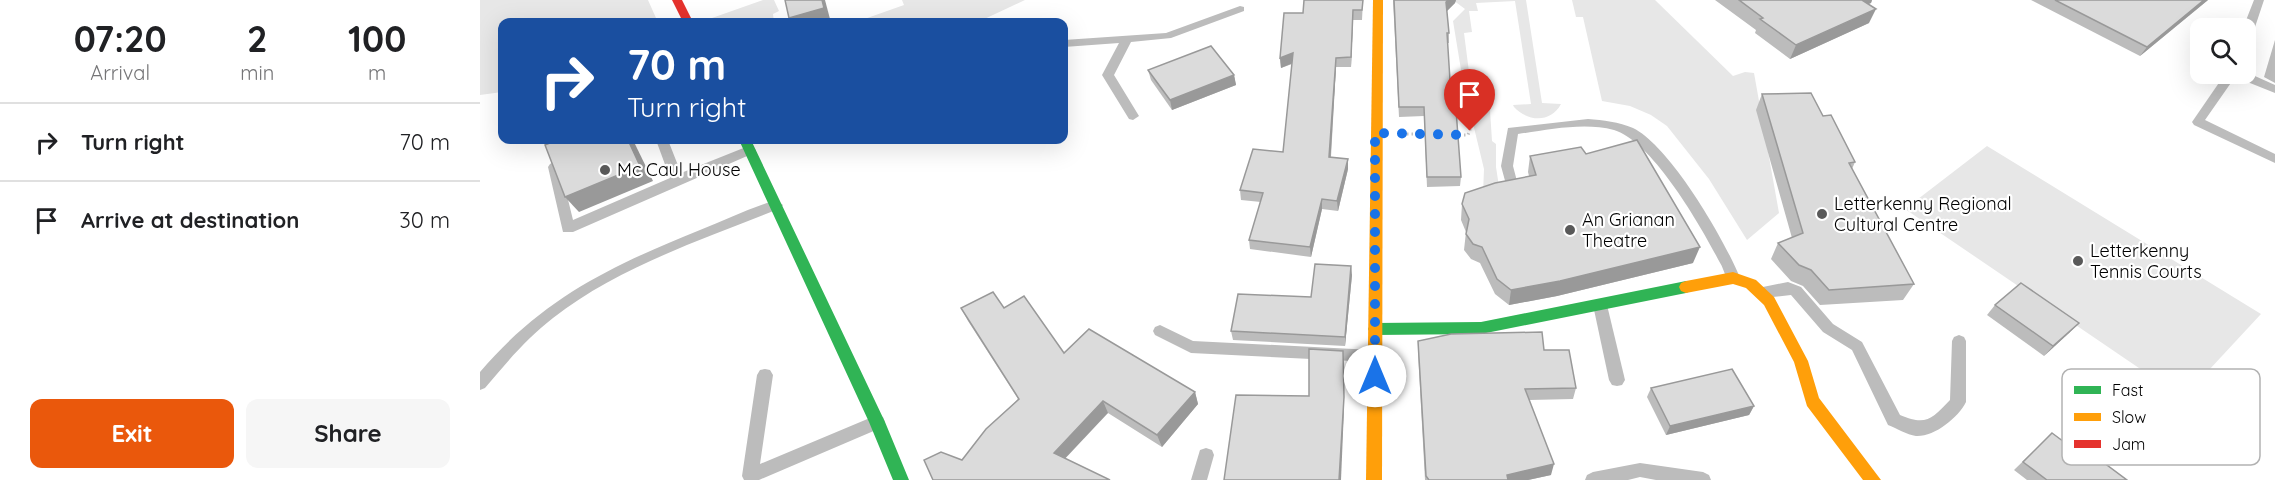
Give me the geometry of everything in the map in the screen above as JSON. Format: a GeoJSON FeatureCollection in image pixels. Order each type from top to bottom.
{"type":"FeatureCollection","features":[{"type":"Feature","properties":{"kind":"street"},"geometry":{"type":"LineString","coordinates":[[677,0],[686,18]]}},
{"type":"Feature","properties":{"kind":"street"},"geometry":{"type":"LineString","coordinates":[[1374,480],[1375,133],[1378,0]]}},
{"type":"Feature","properties":{"kind":"street"},"geometry":{"type":"LineString","coordinates":[[749,144],[901,480]]}},
{"type":"Feature","properties":{"kind":"street"},"geometry":{"type":"LineString","coordinates":[[1375,329],[1481,328],[1733,278],[1751,284],[1761,292],[1780,321],[1800,361],[1812,401],[1873,480]]}},
{"type":"Feature","properties":{"kind":"lane"},"geometry":{"type":"LineString","coordinates":[[2252,18],[2259,0]]}},
{"type":"Feature","properties":{"kind":"lane"},"geometry":{"type":"LineString","coordinates":[[1068,44],[1167,36],[1240,9]]}},
{"type":"Feature","properties":{"kind":"lane"},"geometry":{"type":"LineString","coordinates":[[1127,39],[1108,75],[1133,116]]}},
{"type":"Feature","properties":{"kind":"lane"},"geometry":{"type":"LineString","coordinates":[[2256,81],[2275,89]]}},
{"type":"Feature","properties":{"kind":"lane"},"geometry":{"type":"LineString","coordinates":[[2224,84],[2198,122],[2275,159]]}},
{"type":"Feature","properties":{"kind":"lane"},"geometry":{"type":"LineString","coordinates":[[1512,185],[1507,166],[1512,131],[1570,124],[1612,126],[1630,132],[1657,154],[1726,260],[1733,278]]}},
{"type":"Feature","properties":{"kind":"lane"},"geometry":{"type":"LineString","coordinates":[[664,144],[677,180]]}},
{"type":"Feature","properties":{"kind":"lane"},"geometry":{"type":"LineString","coordinates":[[554,167],[568,228],[677,180],[747,144]]}},
{"type":"Feature","properties":{"kind":"lane"},"geometry":{"type":"LineString","coordinates":[[480,383],[505,353],[567,302],[612,275],[776,205]]}},
{"type":"Feature","properties":{"kind":"lane"},"geometry":{"type":"LineString","coordinates":[[1761,292],[1788,288],[1796,291],[1828,328],[1857,346],[1894,420],[1916,429],[1938,423],[1958,402],[1959,341]]}},
{"type":"Feature","properties":{"kind":"lane"},"geometry":{"type":"LineString","coordinates":[[1600,304],[1617,380]]}},
{"type":"Feature","properties":{"kind":"lane"},"geometry":{"type":"LineString","coordinates":[[1160,331],[1191,347],[1375,356]]}},
{"type":"Feature","properties":{"kind":"lane"},"geometry":{"type":"LineString","coordinates":[[765,375],[750,476],[876,422]]}},
{"type":"Feature","properties":{"kind":"lane"},"geometry":{"type":"LineString","coordinates":[[1199,480],[1206,455]]}},
{"type":"Feature","properties":{"kind":"lane"},"geometry":{"type":"LineString","coordinates":[[1593,480],[1640,470],[1703,480]]}},
{"type":"Feature","properties":{"kind":"path"},"geometry":{"type":"LineString","coordinates":[[1444,135],[1467,135],[1470,131],[1470,120],[1466,118],[1466,89]]}},
{"type":"Feature","properties":{"kind":"path"},"geometry":{"type":"LineString","coordinates":[[1375,133],[1433,135]]}},
{"type":"Feature","properties":{"kind":"shaded area"},"geometry":{"type":"Polygon","coordinates":[[[480,0],[648,0],[656,18],[498,18],[498,93],[480,95],[480,0]]]}},
{"type":"Feature","properties":{"kind":"shaded area"},"geometry":{"type":"Polygon","coordinates":[[[763,0],[774,0],[779,11],[773,14],[774,18],[712,18],[763,0]]]}},
{"type":"Feature","properties":{"kind":"shaded area"},"geometry":{"type":"Polygon","coordinates":[[[902,0],[1025,0],[987,18],[867,18],[904,5],[902,0]]]}},
{"type":"Feature","properties":{"kind":"shaded area"},"geometry":{"type":"Polygon","coordinates":[[[1453,0],[1526,0],[1542,103],[1561,104],[1551,115],[1539,118],[1526,116],[1514,107],[1513,105],[1531,104],[1515,1],[1476,3],[1478,11],[1469,11],[1472,32],[1464,33],[1474,111],[1490,110],[1492,141],[1496,144],[1496,167],[1500,193],[1483,194],[1484,169],[1463,82],[1453,21],[1465,9],[1453,0]]]}},
{"type":"Feature","properties":{"kind":"shaded area"},"geometry":{"type":"Polygon","coordinates":[[[1572,0],[1655,0],[1733,76],[1745,72],[1754,73],[1779,213],[1747,240],[1709,179],[1667,126],[1651,115],[1630,106],[1602,101],[1583,17],[1576,17],[1572,0]]]}},
{"type":"Feature","properties":{"kind":"shaded area","name":"Letterkenny Tennis Courts"},"geometry":{"type":"Polygon","coordinates":[[[1987,146],[2261,314],[2210,369],[2140,369],[1905,209],[1987,146]]]}},
{"type":"Feature","properties":{"kind":"building"},"geometry":{"type":"Polygon","coordinates":[[[785,0],[822,0],[824,8],[789,18],[785,0]]]}},
{"type":"Feature","properties":{"kind":"building"},"geometry":{"type":"Polygon","coordinates":[[[1304,0],[1363,0],[1362,10],[1353,10],[1351,57],[1336,58],[1329,157],[1348,159],[1337,201],[1322,199],[1310,247],[1249,240],[1263,193],[1240,190],[1253,149],[1283,152],[1293,53],[1280,58],[1284,13],[1303,13],[1304,0]]]}},
{"type":"Feature","properties":{"kind":"building"},"geometry":{"type":"Polygon","coordinates":[[[1394,0],[1449,0],[1446,2],[1451,96],[1455,96],[1461,177],[1427,177],[1424,107],[1399,107],[1394,0]]]}},
{"type":"Feature","properties":{"kind":"building"},"geometry":{"type":"Polygon","coordinates":[[[1739,0],[1862,0],[1876,9],[1796,45],[1760,19],[1763,18],[1739,0]]]}},
{"type":"Feature","properties":{"kind":"building"},"geometry":{"type":"Polygon","coordinates":[[[2055,0],[2204,0],[2147,47],[2055,0]]]}},
{"type":"Feature","properties":{"kind":"building"},"geometry":{"type":"Polygon","coordinates":[[[1211,46],[1234,75],[1170,100],[1148,70],[1211,46]]]}},
{"type":"Feature","properties":{"kind":"building","name":"Letterkenny Regional Cultural Centre"},"geometry":{"type":"Polygon","coordinates":[[[1811,93],[1823,116],[1831,115],[1855,162],[1849,163],[1914,284],[1829,290],[1811,270],[1799,265],[1778,243],[1803,233],[1762,94],[1811,93]]]}},
{"type":"Feature","properties":{"kind":"building","name":"An Grianan Theatre"},"geometry":{"type":"Polygon","coordinates":[[[1637,140],[1700,247],[1560,281],[1511,290],[1497,279],[1482,247],[1473,244],[1466,234],[1469,219],[1462,204],[1465,193],[1495,183],[1536,175],[1530,156],[1581,147],[1586,154],[1637,140]]]}},
{"type":"Feature","properties":{"kind":"building"},"geometry":{"type":"Polygon","coordinates":[[[630,144],[640,166],[565,197],[545,145],[630,144]]]}},
{"type":"Feature","properties":{"kind":"building"},"geometry":{"type":"Polygon","coordinates":[[[1315,264],[1351,266],[1345,337],[1231,331],[1238,294],[1311,297],[1315,264]]]}},
{"type":"Feature","properties":{"kind":"building"},"geometry":{"type":"Polygon","coordinates":[[[2021,283],[2079,323],[2053,346],[1995,305],[2021,283]]]}},
{"type":"Feature","properties":{"kind":"building"},"geometry":{"type":"Polygon","coordinates":[[[993,292],[1004,308],[1024,296],[1064,353],[1089,329],[1195,392],[1157,435],[1103,401],[1054,453],[1110,480],[933,480],[924,460],[941,452],[962,460],[986,429],[1019,399],[961,308],[993,292]]]}},
{"type":"Feature","properties":{"kind":"building"},"geometry":{"type":"Polygon","coordinates":[[[1542,332],[1544,350],[1569,350],[1576,388],[1525,389],[1554,464],[1507,475],[1508,480],[1429,480],[1426,476],[1418,341],[1451,334],[1542,332]]]}},
{"type":"Feature","properties":{"kind":"building"},"geometry":{"type":"Polygon","coordinates":[[[1309,349],[1343,351],[1344,397],[1339,480],[1224,480],[1236,395],[1309,396],[1309,349]]]}},
{"type":"Feature","properties":{"kind":"building"},"geometry":{"type":"Polygon","coordinates":[[[1732,369],[1754,406],[1670,426],[1651,388],[1732,369]]]}},
{"type":"Feature","properties":{"kind":"building"},"geometry":{"type":"Polygon","coordinates":[[[2052,433],[2062,440],[2062,465],[2107,465],[2127,480],[2047,480],[2023,462],[2052,433]]]}},
{"type":"Feature","properties":{"kind":"traffic: fast"},"geometry":{"type":"LineString","coordinates":[[747,144],[877,422],[901,480]]}},
{"type":"Feature","properties":{"kind":"traffic: fast"},"geometry":{"type":"LineString","coordinates":[[1375,329],[1481,328],[1686,287]]}},
{"type":"Feature","properties":{"kind":"traffic: slow"},"geometry":{"type":"LineString","coordinates":[[1374,480],[1378,0]]}},
{"type":"Feature","properties":{"kind":"traffic: slow"},"geometry":{"type":"LineString","coordinates":[[1686,287],[1733,278],[1751,284],[1769,301],[1801,361],[1812,401],[1873,480]]}},
{"type":"Feature","properties":{"kind":"traffic: jam"},"geometry":{"type":"LineString","coordinates":[[677,0],[686,18]]}},
{"type":"Feature","properties":{"kind":"place","name":"Mc Caul House"},"geometry":{"type":"Point","coordinates":[605,170]}},
{"type":"Feature","properties":{"kind":"place","name":"Letterkenny Regional Cultural Centre"},"geometry":{"type":"Point","coordinates":[1822,214]}},
{"type":"Feature","properties":{"kind":"place","name":"An Grianan Theatre"},"geometry":{"type":"Point","coordinates":[1570,230]}},
{"type":"Feature","properties":{"kind":"place","name":"Letterkenny Tennis Courts"},"geometry":{"type":"Point","coordinates":[2078,261]}},
{"type":"Feature","properties":{"kind":"route"},"geometry":{"type":"LineString","coordinates":[[1375,376],[1375,133],[1467,135],[1470,131]]}}]}
